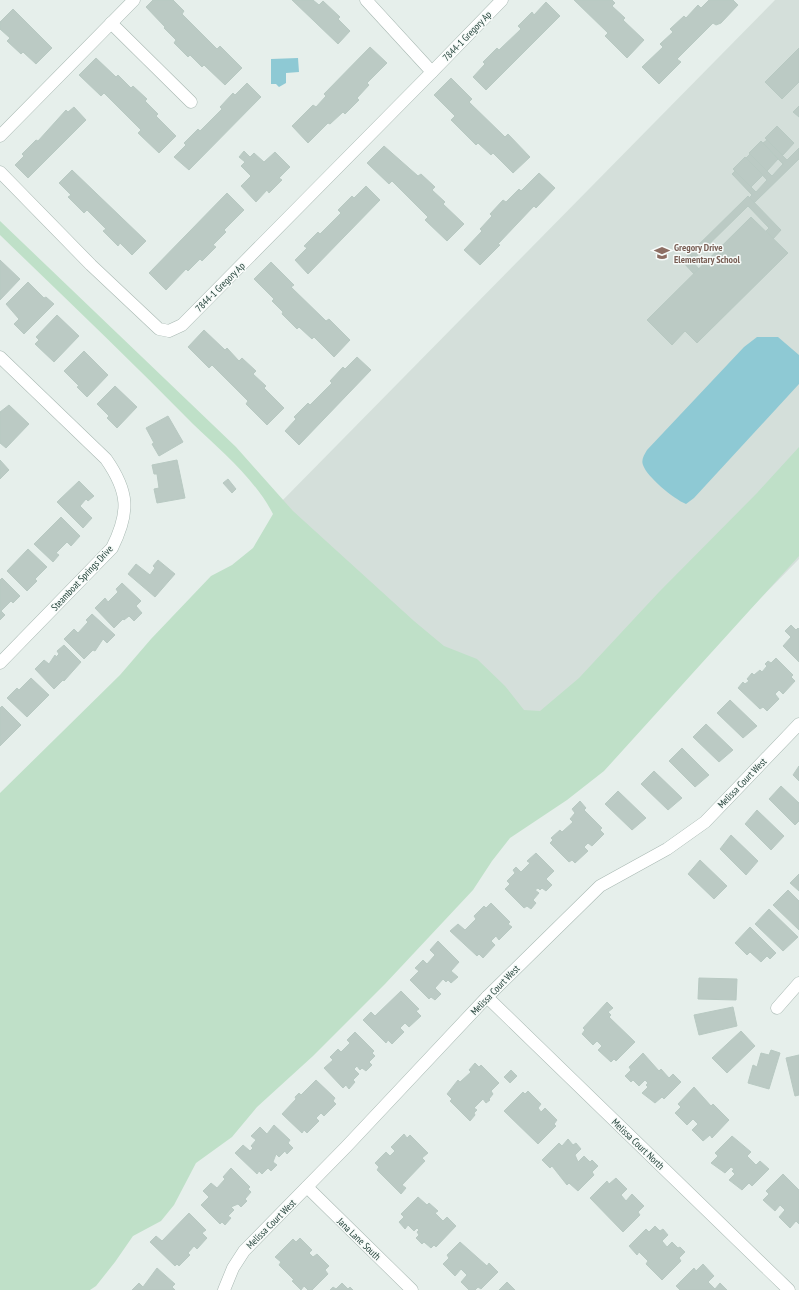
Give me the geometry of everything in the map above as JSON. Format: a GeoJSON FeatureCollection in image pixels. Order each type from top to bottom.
{"type":"FeatureCollection","features":[{"type":"Feature","properties":{"kind":"street"},"geometry":{"type":"LineString","coordinates":[[0,136],[134,0]]}},
{"type":"Feature","properties":{"kind":"street"},"geometry":{"type":"LineString","coordinates":[[366,0],[432,72]]}},
{"type":"Feature","properties":{"kind":"street","name":"7844-1 Gregory Ap"},"geometry":{"type":"LineString","coordinates":[[0,172],[91,265],[159,329],[168,331],[182,325],[199,309],[502,0]]}},
{"type":"Feature","properties":{"kind":"street"},"geometry":{"type":"LineString","coordinates":[[110,23],[192,102]]}},
{"type":"Feature","properties":{"kind":"street","name":"Steamboat Springs Drive"},"geometry":{"type":"LineString","coordinates":[[0,663],[112,548],[121,530],[126,513],[124,494],[118,475],[106,459],[2,362]]}},
{"type":"Feature","properties":{"kind":"street","name":"Melissa Court West"},"geometry":{"type":"LineString","coordinates":[[224,1290],[233,1268],[244,1251],[307,1187],[487,997],[600,886],[667,849],[704,822],[799,724]]}},
{"type":"Feature","properties":{"kind":"street"},"geometry":{"type":"LineString","coordinates":[[777,1008],[799,983]]}},
{"type":"Feature","properties":{"kind":"street","name":"Melissa Court North"},"geometry":{"type":"LineString","coordinates":[[487,997],[789,1290]]}},
{"type":"Feature","properties":{"kind":"street","name":"Jana Lane South"},"geometry":{"type":"LineString","coordinates":[[307,1187],[412,1290]]}},
{"type":"Feature","properties":{"kind":"shaded area","name":"Gregory Drive Elementary School"},"geometry":{"type":"Polygon","coordinates":[[[775,0],[799,0],[799,559],[573,790],[277,506],[775,0]]]}},
{"type":"Feature","properties":{"kind":"green space"},"geometry":{"type":"Polygon","coordinates":[[[0,221],[236,447],[293,511],[414,621],[444,646],[477,659],[505,686],[524,710],[540,711],[579,678],[659,592],[757,493],[799,447],[799,556],[604,771],[567,800],[510,838],[492,861],[473,890],[385,984],[313,1056],[257,1107],[232,1137],[196,1163],[174,1205],[161,1221],[133,1236],[96,1286],[90,1290],[0,1290],[0,793],[120,675],[151,639],[211,576],[232,565],[253,548],[273,514],[257,489],[237,466],[0,235],[0,221]]]}},
{"type":"Feature","properties":{"kind":"water"},"geometry":{"type":"Polygon","coordinates":[[[298,58],[299,72],[286,73],[286,83],[279,87],[276,84],[271,84],[271,59],[298,58]]]}},
{"type":"Feature","properties":{"kind":"water"},"geometry":{"type":"Polygon","coordinates":[[[757,337],[778,337],[799,355],[799,384],[694,498],[686,504],[668,493],[655,481],[643,465],[642,461],[644,456],[647,450],[744,347],[757,337]]]}},
{"type":"Feature","properties":{"kind":"building"},"geometry":{"type":"Polygon","coordinates":[[[153,0],[173,0],[184,11],[182,14],[217,49],[220,46],[242,68],[225,85],[204,65],[202,67],[190,55],[188,57],[174,43],[176,40],[146,7],[153,0]]]}},
{"type":"Feature","properties":{"kind":"building"},"geometry":{"type":"Polygon","coordinates":[[[292,0],[313,0],[319,5],[323,1],[340,17],[338,19],[350,31],[338,44],[292,0]]]}},
{"type":"Feature","properties":{"kind":"building"},"geometry":{"type":"Polygon","coordinates":[[[574,0],[612,0],[615,3],[612,6],[625,18],[623,20],[644,40],[627,58],[605,36],[608,33],[574,0]]]}},
{"type":"Feature","properties":{"kind":"building"},"geometry":{"type":"Polygon","coordinates":[[[709,0],[733,0],[738,5],[721,23],[716,25],[713,23],[677,59],[681,62],[659,84],[642,67],[663,47],[660,44],[673,32],[670,29],[684,16],[686,18],[698,5],[701,8],[709,0]]]}},
{"type":"Feature","properties":{"kind":"building"},"geometry":{"type":"Polygon","coordinates":[[[546,2],[560,16],[486,90],[473,77],[485,64],[483,62],[497,48],[499,50],[521,29],[518,26],[532,12],[534,15],[546,2]]]}},
{"type":"Feature","properties":{"kind":"building"},"geometry":{"type":"Polygon","coordinates":[[[13,9],[52,48],[36,64],[23,52],[21,54],[7,41],[10,38],[0,29],[0,22],[13,9]]]}},
{"type":"Feature","properties":{"kind":"building"},"geometry":{"type":"Polygon","coordinates":[[[370,47],[387,63],[367,83],[369,85],[357,98],[359,100],[345,114],[343,112],[330,124],[328,123],[308,143],[292,126],[313,105],[316,107],[326,96],[324,94],[370,47]]]}},
{"type":"Feature","properties":{"kind":"building"},"geometry":{"type":"Polygon","coordinates":[[[799,48],[799,82],[782,99],[765,82],[799,48]]]}},
{"type":"Feature","properties":{"kind":"building"},"geometry":{"type":"Polygon","coordinates":[[[96,58],[116,77],[118,75],[131,88],[133,86],[147,99],[145,101],[158,114],[156,116],[176,136],[159,153],[138,133],[141,130],[104,93],[101,96],[79,75],[96,58]]]}},
{"type":"Feature","properties":{"kind":"building"},"geometry":{"type":"Polygon","coordinates":[[[451,78],[472,99],[469,102],[505,137],[508,134],[530,157],[513,173],[493,153],[491,155],[478,143],[476,145],[451,120],[455,116],[434,95],[451,78]]]}},
{"type":"Feature","properties":{"kind":"building"},"geometry":{"type":"Polygon","coordinates":[[[247,83],[261,97],[189,170],[174,157],[186,145],[184,143],[198,129],[200,131],[222,109],[220,107],[233,93],[235,95],[247,83]]]}},
{"type":"Feature","properties":{"kind":"building"},"geometry":{"type":"Polygon","coordinates":[[[799,106],[799,117],[793,112],[799,106]]]}},
{"type":"Feature","properties":{"kind":"building"},"geometry":{"type":"Polygon","coordinates":[[[74,107],[86,120],[28,178],[15,165],[24,156],[22,154],[36,140],[38,141],[66,110],[68,112],[74,107]]]}},
{"type":"Feature","properties":{"kind":"building"},"geometry":{"type":"Polygon","coordinates":[[[777,126],[794,143],[783,155],[765,138],[777,126]]]}},
{"type":"Feature","properties":{"kind":"building"},"geometry":{"type":"Polygon","coordinates":[[[767,140],[787,160],[799,148],[799,159],[754,203],[749,198],[752,195],[732,174],[735,171],[756,192],[767,180],[746,158],[750,154],[772,176],[783,164],[763,143],[767,140]]]}},
{"type":"Feature","properties":{"kind":"building"},"geometry":{"type":"Polygon","coordinates":[[[761,141],[778,159],[767,171],[749,153],[761,141]]]}},
{"type":"Feature","properties":{"kind":"building"},"geometry":{"type":"Polygon","coordinates":[[[384,146],[418,176],[421,174],[435,187],[432,190],[445,202],[443,204],[464,224],[447,241],[425,220],[428,217],[392,181],[389,184],[367,163],[384,146]]]}},
{"type":"Feature","properties":{"kind":"building"},"geometry":{"type":"Polygon","coordinates":[[[244,151],[250,157],[254,153],[264,162],[275,152],[290,167],[279,178],[282,180],[269,193],[267,190],[256,202],[241,186],[251,176],[241,166],[245,162],[239,157],[244,151]]]}},
{"type":"Feature","properties":{"kind":"building"},"geometry":{"type":"Polygon","coordinates":[[[745,157],[763,175],[751,187],[733,169],[745,157]]]}},
{"type":"Feature","properties":{"kind":"building"},"geometry":{"type":"Polygon","coordinates":[[[72,170],[146,241],[132,255],[120,243],[118,246],[103,231],[106,229],[87,210],[84,213],[68,197],[71,195],[59,183],[72,170]]]}},
{"type":"Feature","properties":{"kind":"building"},"geometry":{"type":"Polygon","coordinates":[[[539,173],[555,188],[536,208],[534,206],[498,244],[500,245],[480,265],[464,250],[482,231],[480,229],[492,216],[490,214],[503,200],[506,202],[519,189],[521,191],[539,173]]]}},
{"type":"Feature","properties":{"kind":"building"},"geometry":{"type":"Polygon","coordinates":[[[366,186],[380,200],[308,274],[295,260],[307,248],[304,246],[318,232],[320,234],[341,213],[338,210],[352,196],[354,198],[366,186]]]}},
{"type":"Feature","properties":{"kind":"building"},"geometry":{"type":"Polygon","coordinates":[[[227,193],[244,210],[224,230],[226,232],[213,245],[216,247],[202,261],[200,259],[188,271],[186,269],[166,290],[149,273],[227,193]]]}},
{"type":"Feature","properties":{"kind":"building"},"geometry":{"type":"Polygon","coordinates":[[[748,196],[781,230],[773,239],[766,231],[769,228],[748,206],[692,261],[699,269],[694,274],[682,261],[748,196]]]}},
{"type":"Feature","properties":{"kind":"building"},"geometry":{"type":"Polygon","coordinates":[[[751,217],[788,253],[697,343],[685,331],[672,345],[647,320],[751,217]]]}},
{"type":"Feature","properties":{"kind":"building"},"geometry":{"type":"Polygon","coordinates":[[[0,260],[20,279],[0,300],[0,260]]]}},
{"type":"Feature","properties":{"kind":"building"},"geometry":{"type":"Polygon","coordinates":[[[271,262],[294,285],[291,287],[326,321],[329,319],[350,340],[334,357],[314,337],[312,339],[299,327],[297,329],[272,301],[274,299],[254,279],[271,262]]]}},
{"type":"Feature","properties":{"kind":"building"},"geometry":{"type":"Polygon","coordinates":[[[28,282],[44,298],[46,297],[54,304],[24,334],[14,324],[19,319],[6,304],[28,282]]]}},
{"type":"Feature","properties":{"kind":"building"},"geometry":{"type":"Polygon","coordinates":[[[57,315],[79,336],[54,362],[35,344],[39,340],[36,337],[57,315]]]}},
{"type":"Feature","properties":{"kind":"building"},"geometry":{"type":"Polygon","coordinates":[[[204,330],[225,350],[227,348],[239,361],[242,358],[256,371],[253,374],[266,386],[264,388],[284,408],[267,425],[246,404],[248,401],[212,365],[209,368],[188,347],[204,330]]]}},
{"type":"Feature","properties":{"kind":"building"},"geometry":{"type":"Polygon","coordinates":[[[84,351],[108,375],[87,397],[77,387],[79,386],[64,371],[84,351]]]}},
{"type":"Feature","properties":{"kind":"building"},"geometry":{"type":"Polygon","coordinates":[[[357,357],[371,370],[299,445],[285,431],[296,419],[294,417],[308,403],[310,405],[332,383],[330,381],[343,367],[345,369],[357,357]]]}},
{"type":"Feature","properties":{"kind":"building"},"geometry":{"type":"Polygon","coordinates":[[[115,386],[137,407],[117,428],[107,418],[109,416],[97,404],[115,386]]]}},
{"type":"Feature","properties":{"kind":"building"},"geometry":{"type":"Polygon","coordinates":[[[9,405],[29,424],[6,448],[0,443],[0,412],[9,405]]]}},
{"type":"Feature","properties":{"kind":"building"},"geometry":{"type":"Polygon","coordinates":[[[168,416],[183,442],[159,456],[152,444],[154,443],[146,428],[168,416]]]}},
{"type":"Feature","properties":{"kind":"building"},"geometry":{"type":"Polygon","coordinates":[[[0,460],[9,470],[0,479],[0,460]]]}},
{"type":"Feature","properties":{"kind":"building"},"geometry":{"type":"Polygon","coordinates":[[[177,460],[185,498],[157,503],[154,489],[159,488],[157,474],[154,474],[152,465],[177,460]]]}},
{"type":"Feature","properties":{"kind":"building"},"geometry":{"type":"Polygon","coordinates":[[[228,479],[236,489],[232,493],[223,483],[228,479]]]}},
{"type":"Feature","properties":{"kind":"building"},"geometry":{"type":"Polygon","coordinates":[[[79,481],[94,496],[88,501],[86,499],[80,506],[92,518],[83,528],[57,502],[79,481]]]}},
{"type":"Feature","properties":{"kind":"building"},"geometry":{"type":"Polygon","coordinates":[[[61,517],[80,536],[71,546],[67,542],[56,553],[59,555],[53,562],[34,544],[61,517]]]}},
{"type":"Feature","properties":{"kind":"building"},"geometry":{"type":"Polygon","coordinates":[[[28,549],[47,567],[35,579],[37,581],[27,591],[7,571],[28,549]]]}},
{"type":"Feature","properties":{"kind":"building"},"geometry":{"type":"Polygon","coordinates":[[[158,560],[175,574],[155,597],[128,574],[136,564],[150,575],[155,568],[153,566],[158,560]]]}},
{"type":"Feature","properties":{"kind":"building"},"geometry":{"type":"Polygon","coordinates":[[[2,578],[20,596],[13,603],[11,601],[1,611],[5,615],[0,620],[0,580],[2,578]]]}},
{"type":"Feature","properties":{"kind":"building"},"geometry":{"type":"Polygon","coordinates":[[[122,583],[141,601],[136,606],[142,613],[134,621],[129,616],[124,620],[123,619],[114,628],[95,608],[105,598],[108,602],[118,592],[116,589],[122,583]]]}},
{"type":"Feature","properties":{"kind":"building"},"geometry":{"type":"Polygon","coordinates":[[[92,614],[115,635],[107,643],[103,639],[95,651],[93,650],[84,659],[64,639],[74,629],[78,633],[88,622],[86,620],[92,614]]]}},
{"type":"Feature","properties":{"kind":"building"},"geometry":{"type":"Polygon","coordinates":[[[791,625],[796,630],[798,628],[799,629],[799,662],[783,646],[791,637],[785,631],[791,625]]]}},
{"type":"Feature","properties":{"kind":"building"},"geometry":{"type":"Polygon","coordinates":[[[64,645],[81,662],[64,681],[63,680],[54,689],[35,669],[44,660],[49,664],[55,655],[56,657],[59,654],[57,651],[64,645]]]}},
{"type":"Feature","properties":{"kind":"building"},"geometry":{"type":"Polygon","coordinates":[[[776,658],[793,675],[791,677],[795,681],[783,694],[779,690],[775,694],[779,699],[767,711],[763,707],[760,709],[738,688],[743,682],[745,684],[749,681],[747,679],[752,673],[754,675],[760,670],[762,672],[767,666],[765,664],[768,661],[771,663],[776,658]]]}},
{"type":"Feature","properties":{"kind":"building"},"geometry":{"type":"Polygon","coordinates":[[[31,678],[49,695],[27,717],[7,698],[17,688],[19,690],[31,678]]]}},
{"type":"Feature","properties":{"kind":"building"},"geometry":{"type":"Polygon","coordinates":[[[730,700],[757,726],[743,738],[717,713],[730,700]]]}},
{"type":"Feature","properties":{"kind":"building"},"geometry":{"type":"Polygon","coordinates":[[[2,706],[21,725],[0,746],[0,708],[2,706]]]}},
{"type":"Feature","properties":{"kind":"building"},"geometry":{"type":"Polygon","coordinates":[[[706,724],[733,750],[719,762],[693,737],[706,724]]]}},
{"type":"Feature","properties":{"kind":"building"},"geometry":{"type":"Polygon","coordinates":[[[682,748],[709,775],[695,787],[669,761],[682,748]]]}},
{"type":"Feature","properties":{"kind":"building"},"geometry":{"type":"Polygon","coordinates":[[[799,766],[799,781],[793,775],[799,766]]]}},
{"type":"Feature","properties":{"kind":"building"},"geometry":{"type":"Polygon","coordinates":[[[654,771],[682,798],[668,810],[641,784],[654,771]]]}},
{"type":"Feature","properties":{"kind":"building"},"geometry":{"type":"Polygon","coordinates":[[[781,786],[799,803],[799,821],[795,825],[769,799],[781,786]]]}},
{"type":"Feature","properties":{"kind":"building"},"geometry":{"type":"Polygon","coordinates":[[[618,791],[646,818],[632,830],[605,804],[618,791]]]}},
{"type":"Feature","properties":{"kind":"building"},"geometry":{"type":"Polygon","coordinates":[[[580,801],[586,808],[584,810],[602,828],[600,830],[604,834],[592,846],[588,843],[584,847],[588,851],[575,863],[572,860],[569,862],[550,843],[553,840],[551,838],[560,830],[562,832],[573,822],[570,819],[575,813],[572,809],[580,801]]]}},
{"type":"Feature","properties":{"kind":"building"},"geometry":{"type":"Polygon","coordinates":[[[757,810],[784,836],[771,850],[745,824],[757,810]]]}},
{"type":"Feature","properties":{"kind":"building"},"geometry":{"type":"Polygon","coordinates":[[[731,835],[758,861],[746,875],[720,849],[731,835]]]}},
{"type":"Feature","properties":{"kind":"building"},"geometry":{"type":"Polygon","coordinates":[[[536,853],[554,871],[546,879],[552,885],[546,891],[542,888],[540,890],[538,888],[535,890],[539,893],[533,900],[536,903],[531,909],[527,906],[524,908],[505,889],[510,884],[507,881],[515,873],[513,870],[516,867],[521,872],[530,863],[527,861],[536,853]]]}},
{"type":"Feature","properties":{"kind":"building"},"geometry":{"type":"Polygon","coordinates":[[[700,860],[727,886],[714,899],[688,874],[700,860]]]}},
{"type":"Feature","properties":{"kind":"building"},"geometry":{"type":"Polygon","coordinates":[[[799,874],[799,891],[790,883],[799,874]]]}},
{"type":"Feature","properties":{"kind":"building"},"geometry":{"type":"Polygon","coordinates":[[[788,890],[799,901],[799,930],[773,905],[788,890]]]}},
{"type":"Feature","properties":{"kind":"building"},"geometry":{"type":"Polygon","coordinates":[[[491,903],[510,922],[508,924],[512,927],[499,940],[496,936],[491,941],[495,945],[483,958],[479,954],[477,956],[450,931],[458,924],[465,930],[476,919],[474,916],[484,906],[486,908],[491,903]]]}},
{"type":"Feature","properties":{"kind":"building"},"geometry":{"type":"Polygon","coordinates":[[[769,909],[798,937],[783,951],[755,924],[769,909]]]}},
{"type":"Feature","properties":{"kind":"building"},"geometry":{"type":"Polygon","coordinates":[[[750,927],[776,953],[770,959],[767,956],[761,962],[750,952],[747,955],[735,943],[750,927]]]}},
{"type":"Feature","properties":{"kind":"building"},"geometry":{"type":"Polygon","coordinates":[[[438,941],[459,962],[451,971],[458,977],[451,983],[448,980],[446,982],[443,979],[435,988],[441,994],[435,1000],[431,997],[429,999],[410,980],[419,971],[415,968],[423,960],[427,964],[435,955],[430,950],[438,941]]]}},
{"type":"Feature","properties":{"kind":"building"},"geometry":{"type":"Polygon","coordinates":[[[699,978],[737,979],[736,1000],[698,999],[699,978]]]}},
{"type":"Feature","properties":{"kind":"building"},"geometry":{"type":"Polygon","coordinates":[[[401,991],[419,1009],[416,1011],[421,1016],[409,1027],[405,1023],[400,1028],[404,1032],[392,1044],[388,1040],[386,1043],[363,1020],[371,1012],[375,1016],[401,991]]]}},
{"type":"Feature","properties":{"kind":"building"},"geometry":{"type":"Polygon","coordinates":[[[607,1002],[613,1008],[608,1012],[611,1015],[609,1017],[635,1042],[616,1061],[614,1059],[611,1062],[598,1050],[602,1046],[597,1041],[593,1045],[582,1034],[585,1030],[583,1028],[607,1002]]]}},
{"type":"Feature","properties":{"kind":"building"},"geometry":{"type":"Polygon","coordinates":[[[733,1007],[737,1026],[699,1035],[694,1015],[733,1007]]]}},
{"type":"Feature","properties":{"kind":"building"},"geometry":{"type":"Polygon","coordinates":[[[741,1031],[755,1046],[727,1073],[712,1058],[741,1031]]]}},
{"type":"Feature","properties":{"kind":"building"},"geometry":{"type":"Polygon","coordinates":[[[355,1032],[374,1051],[372,1053],[375,1056],[369,1062],[372,1065],[366,1071],[362,1068],[360,1070],[357,1066],[354,1069],[359,1074],[353,1080],[355,1082],[349,1089],[346,1085],[343,1088],[324,1068],[333,1060],[330,1057],[338,1049],[341,1052],[350,1043],[347,1040],[355,1032]]]}},
{"type":"Feature","properties":{"kind":"building"},"geometry":{"type":"Polygon","coordinates":[[[771,1050],[780,1053],[769,1089],[748,1083],[753,1065],[757,1067],[761,1053],[769,1055],[771,1050]]]}},
{"type":"Feature","properties":{"kind":"building"},"geometry":{"type":"Polygon","coordinates":[[[643,1053],[659,1071],[661,1069],[669,1078],[673,1074],[681,1082],[664,1099],[662,1097],[655,1103],[642,1093],[648,1087],[646,1085],[648,1083],[645,1080],[639,1086],[633,1080],[631,1082],[625,1076],[631,1070],[629,1067],[643,1053]]]}},
{"type":"Feature","properties":{"kind":"building"},"geometry":{"type":"Polygon","coordinates":[[[799,1055],[799,1095],[795,1096],[786,1058],[799,1055]]]}},
{"type":"Feature","properties":{"kind":"building"},"geometry":{"type":"Polygon","coordinates":[[[475,1063],[479,1067],[481,1065],[499,1083],[491,1091],[493,1094],[489,1099],[490,1100],[486,1103],[483,1099],[474,1108],[477,1110],[470,1121],[450,1101],[452,1099],[447,1094],[458,1080],[460,1082],[471,1072],[469,1070],[475,1063]]]}},
{"type":"Feature","properties":{"kind":"building"},"geometry":{"type":"Polygon","coordinates":[[[511,1070],[517,1076],[510,1083],[504,1077],[511,1070]]]}},
{"type":"Feature","properties":{"kind":"building"},"geometry":{"type":"Polygon","coordinates":[[[316,1080],[335,1098],[333,1101],[336,1104],[324,1116],[321,1113],[316,1118],[319,1121],[307,1133],[304,1130],[302,1133],[282,1114],[296,1099],[295,1097],[299,1093],[301,1095],[316,1080]]]}},
{"type":"Feature","properties":{"kind":"building"},"geometry":{"type":"Polygon","coordinates":[[[694,1087],[711,1106],[713,1104],[729,1120],[712,1138],[710,1135],[703,1141],[692,1130],[698,1124],[693,1119],[687,1125],[675,1113],[681,1107],[678,1104],[694,1087]]]}},
{"type":"Feature","properties":{"kind":"building"},"geometry":{"type":"Polygon","coordinates":[[[528,1091],[541,1104],[538,1108],[541,1112],[545,1108],[557,1120],[554,1124],[556,1126],[538,1144],[504,1111],[523,1092],[525,1094],[528,1091]]]}},
{"type":"Feature","properties":{"kind":"building"},"geometry":{"type":"Polygon","coordinates":[[[274,1125],[290,1140],[288,1143],[293,1148],[287,1154],[285,1151],[279,1157],[276,1154],[273,1162],[277,1165],[271,1171],[268,1168],[262,1174],[259,1171],[257,1174],[235,1153],[243,1145],[250,1151],[253,1148],[251,1146],[256,1140],[251,1136],[260,1127],[267,1134],[274,1125]]]}},
{"type":"Feature","properties":{"kind":"building"},"geometry":{"type":"Polygon","coordinates":[[[404,1134],[407,1138],[410,1135],[428,1153],[422,1158],[425,1161],[402,1185],[406,1188],[401,1194],[377,1170],[379,1167],[375,1163],[386,1152],[390,1156],[395,1151],[391,1147],[404,1134]]]}},
{"type":"Feature","properties":{"kind":"building"},"geometry":{"type":"Polygon","coordinates":[[[732,1136],[751,1152],[747,1156],[756,1165],[760,1161],[769,1169],[752,1186],[749,1183],[742,1190],[729,1180],[735,1174],[732,1171],[734,1169],[731,1167],[725,1173],[711,1163],[718,1156],[715,1153],[732,1136]]]}},
{"type":"Feature","properties":{"kind":"building"},"geometry":{"type":"Polygon","coordinates":[[[568,1139],[573,1145],[576,1143],[581,1149],[575,1155],[578,1162],[584,1156],[590,1162],[592,1160],[598,1166],[592,1172],[594,1175],[578,1191],[569,1183],[567,1185],[552,1166],[550,1168],[542,1160],[559,1143],[562,1146],[568,1139]]]}},
{"type":"Feature","properties":{"kind":"building"},"geometry":{"type":"Polygon","coordinates":[[[231,1168],[250,1187],[248,1189],[251,1192],[245,1199],[247,1201],[241,1207],[238,1204],[231,1207],[234,1210],[228,1216],[231,1218],[225,1225],[222,1222],[220,1224],[201,1205],[209,1197],[203,1191],[211,1183],[217,1188],[225,1179],[223,1177],[231,1168]]]}},
{"type":"Feature","properties":{"kind":"building"},"geometry":{"type":"Polygon","coordinates":[[[783,1174],[799,1190],[799,1224],[796,1221],[790,1228],[779,1217],[785,1210],[780,1205],[775,1211],[763,1200],[769,1194],[766,1191],[783,1174]]]}},
{"type":"Feature","properties":{"kind":"building"},"geometry":{"type":"Polygon","coordinates":[[[616,1178],[627,1189],[621,1195],[626,1201],[632,1194],[644,1206],[638,1212],[640,1215],[623,1232],[590,1198],[607,1181],[609,1184],[616,1178]]]}},
{"type":"Feature","properties":{"kind":"building"},"geometry":{"type":"Polygon","coordinates":[[[418,1197],[427,1205],[429,1203],[438,1211],[435,1213],[443,1221],[447,1217],[456,1226],[436,1247],[434,1245],[431,1248],[424,1242],[422,1244],[416,1238],[419,1235],[417,1232],[419,1230],[417,1228],[414,1231],[408,1225],[405,1229],[399,1222],[404,1217],[401,1214],[418,1197]]]}},
{"type":"Feature","properties":{"kind":"building"},"geometry":{"type":"Polygon","coordinates":[[[189,1213],[206,1230],[202,1233],[207,1238],[197,1249],[194,1246],[188,1253],[190,1255],[179,1266],[177,1264],[175,1266],[150,1242],[156,1236],[162,1241],[189,1213]]]}},
{"type":"Feature","properties":{"kind":"building"},"geometry":{"type":"Polygon","coordinates":[[[655,1226],[660,1231],[663,1229],[668,1235],[662,1241],[667,1247],[672,1242],[685,1252],[679,1258],[681,1261],[662,1280],[646,1264],[648,1261],[639,1252],[637,1255],[629,1246],[646,1229],[649,1232],[655,1226]]]}},
{"type":"Feature","properties":{"kind":"building"},"geometry":{"type":"Polygon","coordinates":[[[300,1238],[312,1250],[309,1253],[313,1257],[317,1254],[329,1266],[325,1270],[328,1274],[312,1290],[308,1290],[304,1286],[301,1290],[292,1281],[294,1280],[279,1265],[281,1262],[275,1257],[293,1239],[296,1242],[300,1238]]]}},
{"type":"Feature","properties":{"kind":"building"},"geometry":{"type":"Polygon","coordinates":[[[460,1242],[487,1266],[489,1263],[498,1272],[481,1289],[478,1287],[475,1290],[469,1290],[461,1282],[467,1275],[461,1269],[455,1276],[443,1264],[449,1258],[447,1255],[460,1242]]]}},
{"type":"Feature","properties":{"kind":"building"},"geometry":{"type":"Polygon","coordinates":[[[703,1264],[714,1276],[708,1282],[715,1289],[720,1283],[727,1290],[680,1290],[676,1286],[694,1268],[696,1271],[703,1264]]]}},
{"type":"Feature","properties":{"kind":"building"},"geometry":{"type":"Polygon","coordinates":[[[157,1268],[175,1284],[172,1287],[175,1290],[132,1290],[139,1283],[143,1287],[157,1268]]]}},
{"type":"Feature","properties":{"kind":"building"},"geometry":{"type":"Polygon","coordinates":[[[507,1282],[515,1290],[499,1290],[507,1282]]]}},
{"type":"Feature","properties":{"kind":"building"},"geometry":{"type":"Polygon","coordinates":[[[342,1283],[348,1289],[350,1287],[353,1290],[330,1290],[333,1287],[336,1289],[342,1283]]]}},
{"type":"Feature","properties":{"kind":"place","name":"Gregory Drive Elementary School"},"geometry":{"type":"Point","coordinates":[662,253]}}]}
